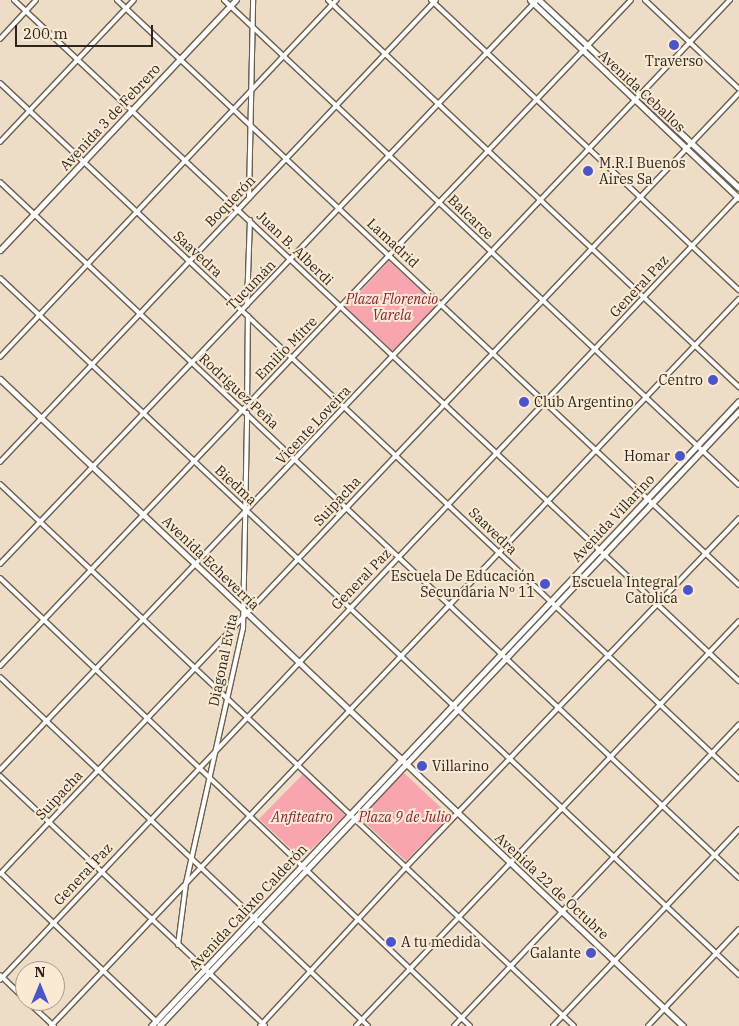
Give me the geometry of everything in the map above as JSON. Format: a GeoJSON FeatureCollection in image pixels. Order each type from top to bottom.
{"type":"FeatureCollection","features":[{"type":"Feature","properties":{"kind":"main road","name":"Avenida 3 de Febrero"},"geometry":{"type":"LineString","coordinates":[[0,250],[236,0]]}},
{"type":"Feature","properties":{"kind":"main road","name":"Avenida Ceballos"},"geometry":{"type":"LineString","coordinates":[[535,1],[588,46],[739,188]]}},
{"type":"Feature","properties":{"kind":"main road","name":"Avenida Ceballos"},"geometry":{"type":"LineString","coordinates":[[535,1],[584,51],[739,197]]}},
{"type":"Feature","properties":{"kind":"main road","name":"Avenida Echeverría"},"geometry":{"type":"LineString","coordinates":[[0,379],[196,564],[246,614],[404,761]]}},
{"type":"Feature","properties":{"kind":"main road","name":"Avenida Villarino"},"geometry":{"type":"LineString","coordinates":[[602,551],[648,498],[739,401]]}},
{"type":"Feature","properties":{"kind":"main road","name":"Avenida Villarino"},"geometry":{"type":"LineString","coordinates":[[404,761],[602,551],[739,411]]}},
{"type":"Feature","properties":{"kind":"main road","name":"Avenida 22 de Octubre"},"geometry":{"type":"LineString","coordinates":[[404,761],[683,1026]]}},
{"type":"Feature","properties":{"kind":"main road","name":"Avenida Calixto Calderón"},"geometry":{"type":"LineString","coordinates":[[151,1026],[159,1024],[404,761]]}},
{"type":"Feature","properties":{"kind":"street","name":"Juan B. Alberdi"},"geometry":{"type":"LineString","coordinates":[[14,0],[133,109],[393,357],[739,681]]}},
{"type":"Feature","properties":{"kind":"street"},"geometry":{"type":"LineString","coordinates":[[0,38],[36,0]]}},
{"type":"Feature","properties":{"kind":"street","name":"Lamadrid"},"geometry":{"type":"LineString","coordinates":[[117,0],[739,585]]}},
{"type":"Feature","properties":{"kind":"street"},"geometry":{"type":"LineString","coordinates":[[0,142],[134,0]]}},
{"type":"Feature","properties":{"kind":"street","name":"Balcarce"},"geometry":{"type":"LineString","coordinates":[[224,0],[739,485]]}},
{"type":"Feature","properties":{"kind":"street"},"geometry":{"type":"LineString","coordinates":[[250,198],[253,0]]}},
{"type":"Feature","properties":{"kind":"street"},"geometry":{"type":"LineString","coordinates":[[328,0],[739,387]]}},
{"type":"Feature","properties":{"kind":"street"},"geometry":{"type":"LineString","coordinates":[[0,357],[337,0]]}},
{"type":"Feature","properties":{"kind":"street","name":"Emilio Mitre"},"geometry":{"type":"LineString","coordinates":[[0,666],[245,411],[247,405],[631,0]]}},
{"type":"Feature","properties":{"kind":"street"},"geometry":{"type":"LineString","coordinates":[[645,0],[739,89]]}},
{"type":"Feature","properties":{"kind":"street","name":"Vicente Loveira"},"geometry":{"type":"LineString","coordinates":[[0,770],[730,0]]}},
{"type":"Feature","properties":{"kind":"street"},"geometry":{"type":"LineString","coordinates":[[434,1],[739,290]]}},
{"type":"Feature","properties":{"kind":"street","name":"Boquerón"},"geometry":{"type":"LineString","coordinates":[[0,462],[434,1]]}},
{"type":"Feature","properties":{"kind":"street","name":"Tucumán"},"geometry":{"type":"LineString","coordinates":[[0,564],[292,259],[437,102],[535,1]]}},
{"type":"Feature","properties":{"kind":"street","name":"Saavedra"},"geometry":{"type":"LineString","coordinates":[[0,83],[739,779]]}},
{"type":"Feature","properties":{"kind":"street","name":"Suipacha"},"geometry":{"type":"LineString","coordinates":[[0,874],[739,93]]}},
{"type":"Feature","properties":{"kind":"street","name":"Rodríguez Peña"},"geometry":{"type":"LineString","coordinates":[[0,182],[739,878]]}},
{"type":"Feature","properties":{"kind":"street","name":"General Paz"},"geometry":{"type":"LineString","coordinates":[[1,978],[150,818],[215,752],[739,197]]}},
{"type":"Feature","properties":{"kind":"street"},"geometry":{"type":"LineString","coordinates":[[247,305],[250,220]]}},
{"type":"Feature","properties":{"kind":"street","name":"Biedma"},"geometry":{"type":"LineString","coordinates":[[0,278],[739,975]]}},
{"type":"Feature","properties":{"kind":"street"},"geometry":{"type":"LineString","coordinates":[[37,1011],[52,1026],[739,299]]}},
{"type":"Feature","properties":{"kind":"street"},"geometry":{"type":"LineString","coordinates":[[247,405],[248,316]]}},
{"type":"Feature","properties":{"kind":"street","name":"Diagonal Evita"},"geometry":{"type":"LineString","coordinates":[[178,945],[191,857],[246,614],[245,411]]}},
{"type":"Feature","properties":{"kind":"street"},"geometry":{"type":"LineString","coordinates":[[0,484],[407,866],[574,1026]]}},
{"type":"Feature","properties":{"kind":"street"},"geometry":{"type":"LineString","coordinates":[[0,776],[262,1025],[310,970],[407,866],[559,709],[739,518]]}},
{"type":"Feature","properties":{"kind":"street"},"geometry":{"type":"LineString","coordinates":[[0,578],[470,1026]]}},
{"type":"Feature","properties":{"kind":"street"},"geometry":{"type":"LineString","coordinates":[[356,1026],[412,969],[739,621]]}},
{"type":"Feature","properties":{"kind":"street"},"geometry":{"type":"LineString","coordinates":[[0,677],[368,1026]]}},
{"type":"Feature","properties":{"kind":"street"},"geometry":{"type":"LineString","coordinates":[[454,1026],[739,726]]}},
{"type":"Feature","properties":{"kind":"street"},"geometry":{"type":"LineString","coordinates":[[553,1026],[739,829]]}},
{"type":"Feature","properties":{"kind":"street"},"geometry":{"type":"LineString","coordinates":[[0,874],[159,1024]]}},
{"type":"Feature","properties":{"kind":"street"},"geometry":{"type":"LineString","coordinates":[[648,1026],[739,929]]}},
{"type":"Feature","properties":{"kind":"street"},"geometry":{"type":"LineString","coordinates":[[1,978],[15,990]]}},
{"type":"Feature","properties":{"kind":"green space","name":"Plaza Florencio Varela"},"geometry":{"type":"Polygon","coordinates":[[[389,261],[439,307],[394,352],[346,307],[389,261]]]}},
{"type":"Feature","properties":{"kind":"green space","name":"Anfiteatro"},"geometry":{"type":"Polygon","coordinates":[[[304,773],[345,815],[302,859],[259,819],[304,773]]]}},
{"type":"Feature","properties":{"kind":"green space","name":"Plaza 9 de Julio"},"geometry":{"type":"Polygon","coordinates":[[[404,773],[450,816],[406,861],[360,818],[404,773]]]}},
{"type":"Feature","properties":{"kind":"place","name":"Traverso"},"geometry":{"type":"Point","coordinates":[674,45]}},
{"type":"Feature","properties":{"kind":"place","name":"M.R.I Buenos Aires Sa"},"geometry":{"type":"Point","coordinates":[588,171]}},
{"type":"Feature","properties":{"kind":"place","name":"Centro"},"geometry":{"type":"Point","coordinates":[713,380]}},
{"type":"Feature","properties":{"kind":"place","name":"Club Argentino"},"geometry":{"type":"Point","coordinates":[524,402]}},
{"type":"Feature","properties":{"kind":"place","name":"Homar"},"geometry":{"type":"Point","coordinates":[680,456]}},
{"type":"Feature","properties":{"kind":"place","name":"Escuela De Educación Secundaria Nº 11"},"geometry":{"type":"Point","coordinates":[545,584]}},
{"type":"Feature","properties":{"kind":"place","name":"Escuela Integral Catolica"},"geometry":{"type":"Point","coordinates":[688,590]}},
{"type":"Feature","properties":{"kind":"place","name":"Villarino"},"geometry":{"type":"Point","coordinates":[422,766]}},
{"type":"Feature","properties":{"kind":"place","name":"A tu medida"},"geometry":{"type":"Point","coordinates":[391,942]}},
{"type":"Feature","properties":{"kind":"place","name":"Galante"},"geometry":{"type":"Point","coordinates":[591,953]}}]}
